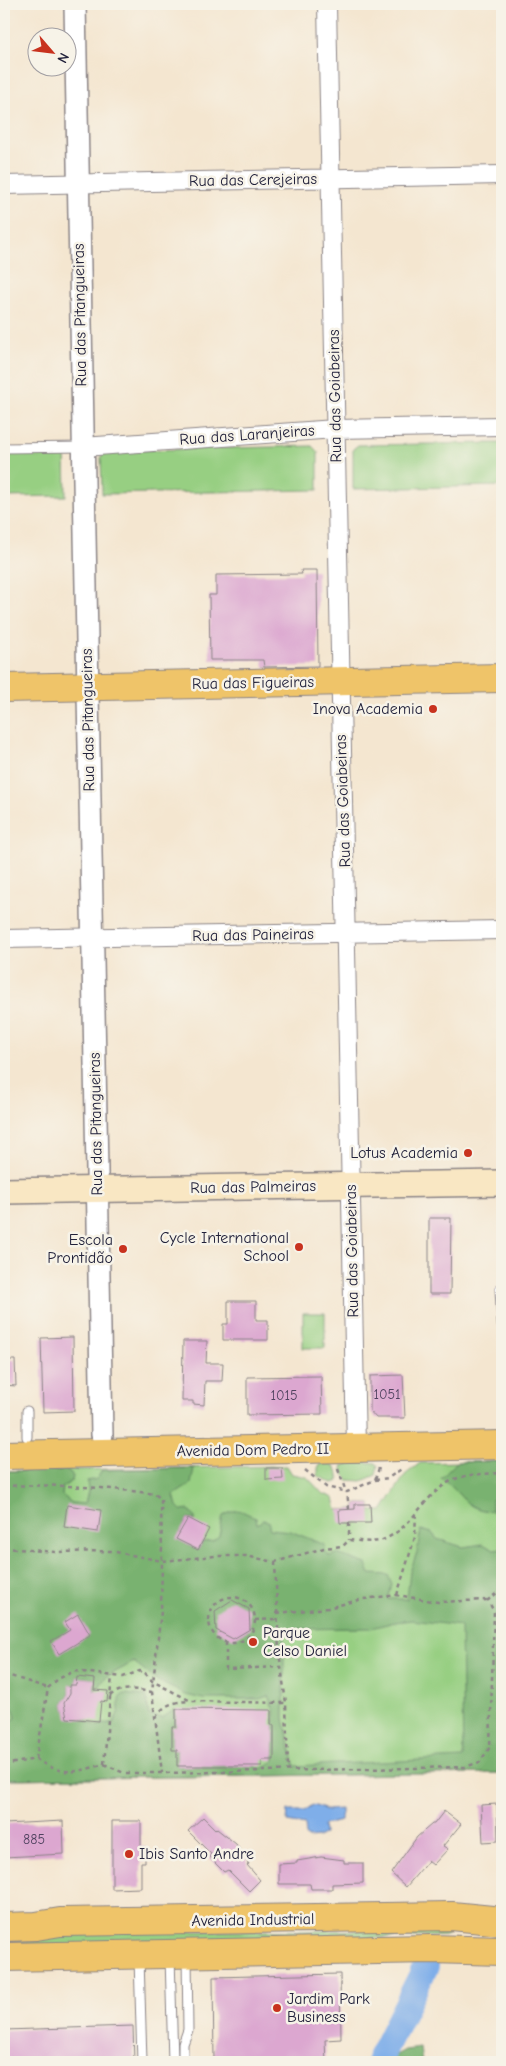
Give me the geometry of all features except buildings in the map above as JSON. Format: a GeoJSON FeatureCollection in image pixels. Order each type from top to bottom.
{"type":"FeatureCollection","features":[{"type":"Feature","properties":{"kind":"main road","name":"Rua das Figueiras"},"geometry":{"type":"LineString","coordinates":[[4,688],[502,678]]}},
{"type":"Feature","properties":{"kind":"main road","name":"Rua das Palmeiras"},"geometry":{"type":"LineString","coordinates":[[4,1191],[502,1183]]}},
{"type":"Feature","properties":{"kind":"main road","name":"Avenida Dom Pedro II"},"geometry":{"type":"LineString","coordinates":[[19,1428],[102,1435],[356,1439],[502,1446]]}},
{"type":"Feature","properties":{"kind":"main road","name":"Avenida Dom Pedro II"},"geometry":{"type":"LineString","coordinates":[[4,1455],[356,1439],[502,1428]]}},
{"type":"Feature","properties":{"kind":"main road","name":"Avenida Industrial"},"geometry":{"type":"LineString","coordinates":[[4,1927],[70,1922],[452,1916],[502,1921]]}},
{"type":"Feature","properties":{"kind":"main road"},"geometry":{"type":"LineString","coordinates":[[431,1949],[452,1937],[455,1926],[452,1916]]}},
{"type":"Feature","properties":{"kind":"main road","name":"Avenida Industrial"},"geometry":{"type":"LineString","coordinates":[[4,1957],[431,1949],[499,1951]]}},
{"type":"Feature","properties":{"kind":"street","name":"Rua das Pitangueiras"},"geometry":{"type":"LineString","coordinates":[[74,4],[102,1435]]}},
{"type":"Feature","properties":{"kind":"street","name":"Rua das Goiabeiras"},"geometry":{"type":"LineString","coordinates":[[327,4],[356,1439]]}},
{"type":"Feature","properties":{"kind":"street","name":"Rua das Cerejeiras"},"geometry":{"type":"LineString","coordinates":[[4,185],[502,175]]}},
{"type":"Feature","properties":{"kind":"street","name":"Rua das Laranjeiras"},"geometry":{"type":"LineString","coordinates":[[83,447],[335,429],[502,426]]}},
{"type":"Feature","properties":{"kind":"street","name":"Rua das Paineiras"},"geometry":{"type":"LineString","coordinates":[[4,939],[502,930]]}},
{"type":"Feature","properties":{"kind":"lane"},"geometry":{"type":"LineString","coordinates":[[4,448],[83,447]]}},
{"type":"Feature","properties":{"kind":"lane"},"geometry":{"type":"LineString","coordinates":[[500,1289],[502,1325]]}},
{"type":"Feature","properties":{"kind":"lane"},"geometry":{"type":"LineString","coordinates":[[173,2062],[178,1954]]}},
{"type":"Feature","properties":{"kind":"lane"},"geometry":{"type":"LineString","coordinates":[[178,1954],[188,2030],[183,2044],[183,2062]]}},
{"type":"Feature","properties":{"kind":"lane"},"geometry":{"type":"LineString","coordinates":[[138,1955],[142,2062]]}},
{"type":"Feature","properties":{"kind":"path"},"geometry":{"type":"LineString","coordinates":[[304,1468],[326,1487],[347,1492],[375,1480],[388,1478],[408,1465]]}},
{"type":"Feature","properties":{"kind":"path"},"geometry":{"type":"LineString","coordinates":[[375,1480],[378,1476],[379,1466]]}},
{"type":"Feature","properties":{"kind":"path"},"geometry":{"type":"LineString","coordinates":[[336,1467],[340,1472],[347,1492],[349,1509]]}},
{"type":"Feature","properties":{"kind":"path"},"geometry":{"type":"LineString","coordinates":[[349,1540],[376,1541],[387,1539],[436,1490],[455,1479],[477,1474],[502,1473]]}},
{"type":"Feature","properties":{"kind":"path"},"geometry":{"type":"LineString","coordinates":[[4,1486],[88,1487],[155,1494],[161,1499],[161,1611],[152,1692],[162,1773]]}},
{"type":"Feature","properties":{"kind":"path"},"geometry":{"type":"LineString","coordinates":[[397,1595],[415,1538],[416,1512]]}},
{"type":"Feature","properties":{"kind":"path"},"geometry":{"type":"LineString","coordinates":[[4,1548],[56,1552],[110,1551],[162,1561],[215,1556],[246,1556],[275,1562],[324,1548],[343,1546],[349,1540],[349,1523]]}},
{"type":"Feature","properties":{"kind":"path"},"geometry":{"type":"LineString","coordinates":[[275,1562],[277,1619],[286,1703],[288,1770]]}},
{"type":"Feature","properties":{"kind":"path"},"geometry":{"type":"LineString","coordinates":[[277,1613],[328,1608],[363,1599],[397,1595],[438,1602],[488,1600],[502,1589]]}},
{"type":"Feature","properties":{"kind":"path"},"geometry":{"type":"LineString","coordinates":[[237,1598],[250,1606],[255,1620],[254,1627],[246,1638],[239,1642],[226,1642],[219,1638],[210,1626],[210,1618],[216,1604],[222,1600],[237,1598]]}},
{"type":"Feature","properties":{"kind":"path"},"geometry":{"type":"LineString","coordinates":[[4,1766],[36,1759],[52,1769],[62,1772],[78,1772],[104,1764],[124,1773],[465,1768],[480,1762],[490,1747],[494,1612],[488,1600]]}},
{"type":"Feature","properties":{"kind":"path"},"geometry":{"type":"LineString","coordinates":[[255,1620],[277,1619]]}},
{"type":"Feature","properties":{"kind":"path"},"geometry":{"type":"LineString","coordinates":[[226,1642],[226,1669],[281,1667]]}},
{"type":"Feature","properties":{"kind":"path"},"geometry":{"type":"LineString","coordinates":[[36,1759],[48,1688],[58,1679],[74,1671],[123,1678],[140,1670],[152,1681],[190,1701]]}},
{"type":"Feature","properties":{"kind":"path"},"geometry":{"type":"LineString","coordinates":[[4,1674],[48,1688]]}},
{"type":"Feature","properties":{"kind":"path"},"geometry":{"type":"LineString","coordinates":[[104,1764],[112,1676]]}},
{"type":"Feature","properties":{"kind":"path"},"geometry":{"type":"LineString","coordinates":[[110,1696],[116,1691],[121,1690],[152,1692]]}},
{"type":"Feature","properties":{"kind":"path"},"geometry":{"type":"LineString","coordinates":[[156,1717],[164,1707],[173,1702],[286,1703]]}},
{"type":"Feature","properties":{"kind":"green space"},"geometry":{"type":"Polygon","coordinates":[[[502,443],[502,486],[353,489],[353,449],[358,445],[502,443]]]}},
{"type":"Feature","properties":{"kind":"green space"},"geometry":{"type":"Polygon","coordinates":[[[312,446],[318,452],[318,490],[102,494],[101,456],[106,451],[312,446]]]}},
{"type":"Feature","properties":{"kind":"green space"},"geometry":{"type":"Polygon","coordinates":[[[65,452],[66,496],[4,497],[4,453],[65,452]]]}},
{"type":"Feature","properties":{"kind":"green space"},"geometry":{"type":"Polygon","coordinates":[[[303,1313],[325,1313],[325,1348],[303,1348],[303,1313]]]}},
{"type":"Feature","properties":{"kind":"green space","name":"Parque Celso Daniel"},"geometry":{"type":"Polygon","coordinates":[[[502,1461],[502,1773],[4,1779],[4,1471],[287,1466],[292,1474],[307,1477],[322,1493],[334,1498],[337,1510],[355,1509],[355,1504],[370,1504],[370,1511],[382,1511],[405,1475],[420,1463],[502,1461]]]}},
{"type":"Feature","properties":{"kind":"green space"},"geometry":{"type":"Polygon","coordinates":[[[502,1461],[502,1491],[492,1500],[492,1511],[475,1508],[441,1478],[457,1462],[502,1461]]]}},
{"type":"Feature","properties":{"kind":"green space"},"geometry":{"type":"Polygon","coordinates":[[[360,1462],[376,1463],[378,1466],[376,1475],[362,1481],[347,1480],[342,1469],[343,1465],[360,1462]]]}},
{"type":"Feature","properties":{"kind":"green space"},"geometry":{"type":"Polygon","coordinates":[[[320,1464],[333,1464],[339,1475],[339,1481],[333,1483],[318,1476],[320,1464]]]}},
{"type":"Feature","properties":{"kind":"green space","name":"Parque Celso Daniel"},"geometry":{"type":"Polygon","coordinates":[[[194,1468],[191,1484],[174,1495],[177,1506],[182,1511],[189,1510],[195,1517],[195,1521],[188,1518],[177,1539],[198,1550],[202,1542],[212,1541],[219,1536],[223,1516],[240,1510],[256,1517],[257,1524],[263,1520],[268,1521],[270,1529],[290,1531],[325,1545],[326,1553],[330,1556],[337,1554],[366,1564],[370,1574],[388,1575],[392,1585],[388,1599],[407,1599],[410,1572],[417,1552],[421,1530],[432,1533],[437,1539],[463,1547],[483,1544],[494,1550],[502,1549],[502,1773],[4,1779],[4,1726],[16,1718],[14,1710],[4,1705],[4,1476],[9,1471],[66,1470],[73,1476],[72,1481],[63,1487],[62,1495],[72,1503],[85,1504],[88,1491],[87,1481],[97,1479],[102,1470],[194,1468]],[[412,1620],[371,1628],[284,1629],[284,1719],[295,1766],[463,1758],[461,1626],[412,1620]],[[134,1662],[106,1677],[99,1687],[94,1690],[95,1679],[77,1677],[76,1685],[70,1685],[70,1693],[64,1703],[66,1711],[97,1726],[114,1722],[119,1711],[119,1698],[124,1694],[146,1696],[149,1715],[162,1718],[176,1709],[176,1727],[172,1728],[172,1750],[177,1750],[177,1766],[254,1766],[259,1769],[268,1766],[275,1760],[274,1710],[268,1696],[259,1699],[203,1699],[186,1695],[158,1681],[134,1662]]]}},
{"type":"Feature","properties":{"kind":"green space"},"geometry":{"type":"Polygon","coordinates":[[[450,1930],[444,1936],[4,1949],[4,1940],[46,1932],[450,1930]]]}},
{"type":"Feature","properties":{"kind":"green space"},"geometry":{"type":"Polygon","coordinates":[[[384,2038],[394,2045],[394,2056],[405,2050],[420,2048],[422,2062],[371,2062],[384,2038]]]}},
{"type":"Feature","properties":{"kind":"water"},"geometry":{"type":"Polygon","coordinates":[[[313,1805],[327,1810],[341,1809],[341,1821],[323,1825],[324,1834],[320,1837],[308,1838],[305,1825],[287,1822],[288,1811],[304,1811],[313,1805]]]}},
{"type":"Feature","properties":{"kind":"waterway"},"geometry":{"type":"LineString","coordinates":[[378,2062],[426,1966]]}},
{"type":"Feature","properties":{"kind":"place","name":"Inova Academia"},"geometry":{"type":"Point","coordinates":[433,709]}},
{"type":"Feature","properties":{"kind":"place","name":"Lotus Academia"},"geometry":{"type":"Point","coordinates":[468,1153]}},
{"type":"Feature","properties":{"kind":"place","name":"Cycle International School"},"geometry":{"type":"Point","coordinates":[299,1247]}},
{"type":"Feature","properties":{"kind":"place","name":"Escola Prontidão"},"geometry":{"type":"Point","coordinates":[123,1249]}},
{"type":"Feature","properties":{"kind":"place","name":"Parque Celso Daniel"},"geometry":{"type":"Point","coordinates":[253,1642]}},
{"type":"Feature","properties":{"kind":"place","name":"Ibis Santo Andre"},"geometry":{"type":"Point","coordinates":[129,1854]}},
{"type":"Feature","properties":{"kind":"place","name":"Jardim Park Business"},"geometry":{"type":"Point","coordinates":[277,2008]}}]}
